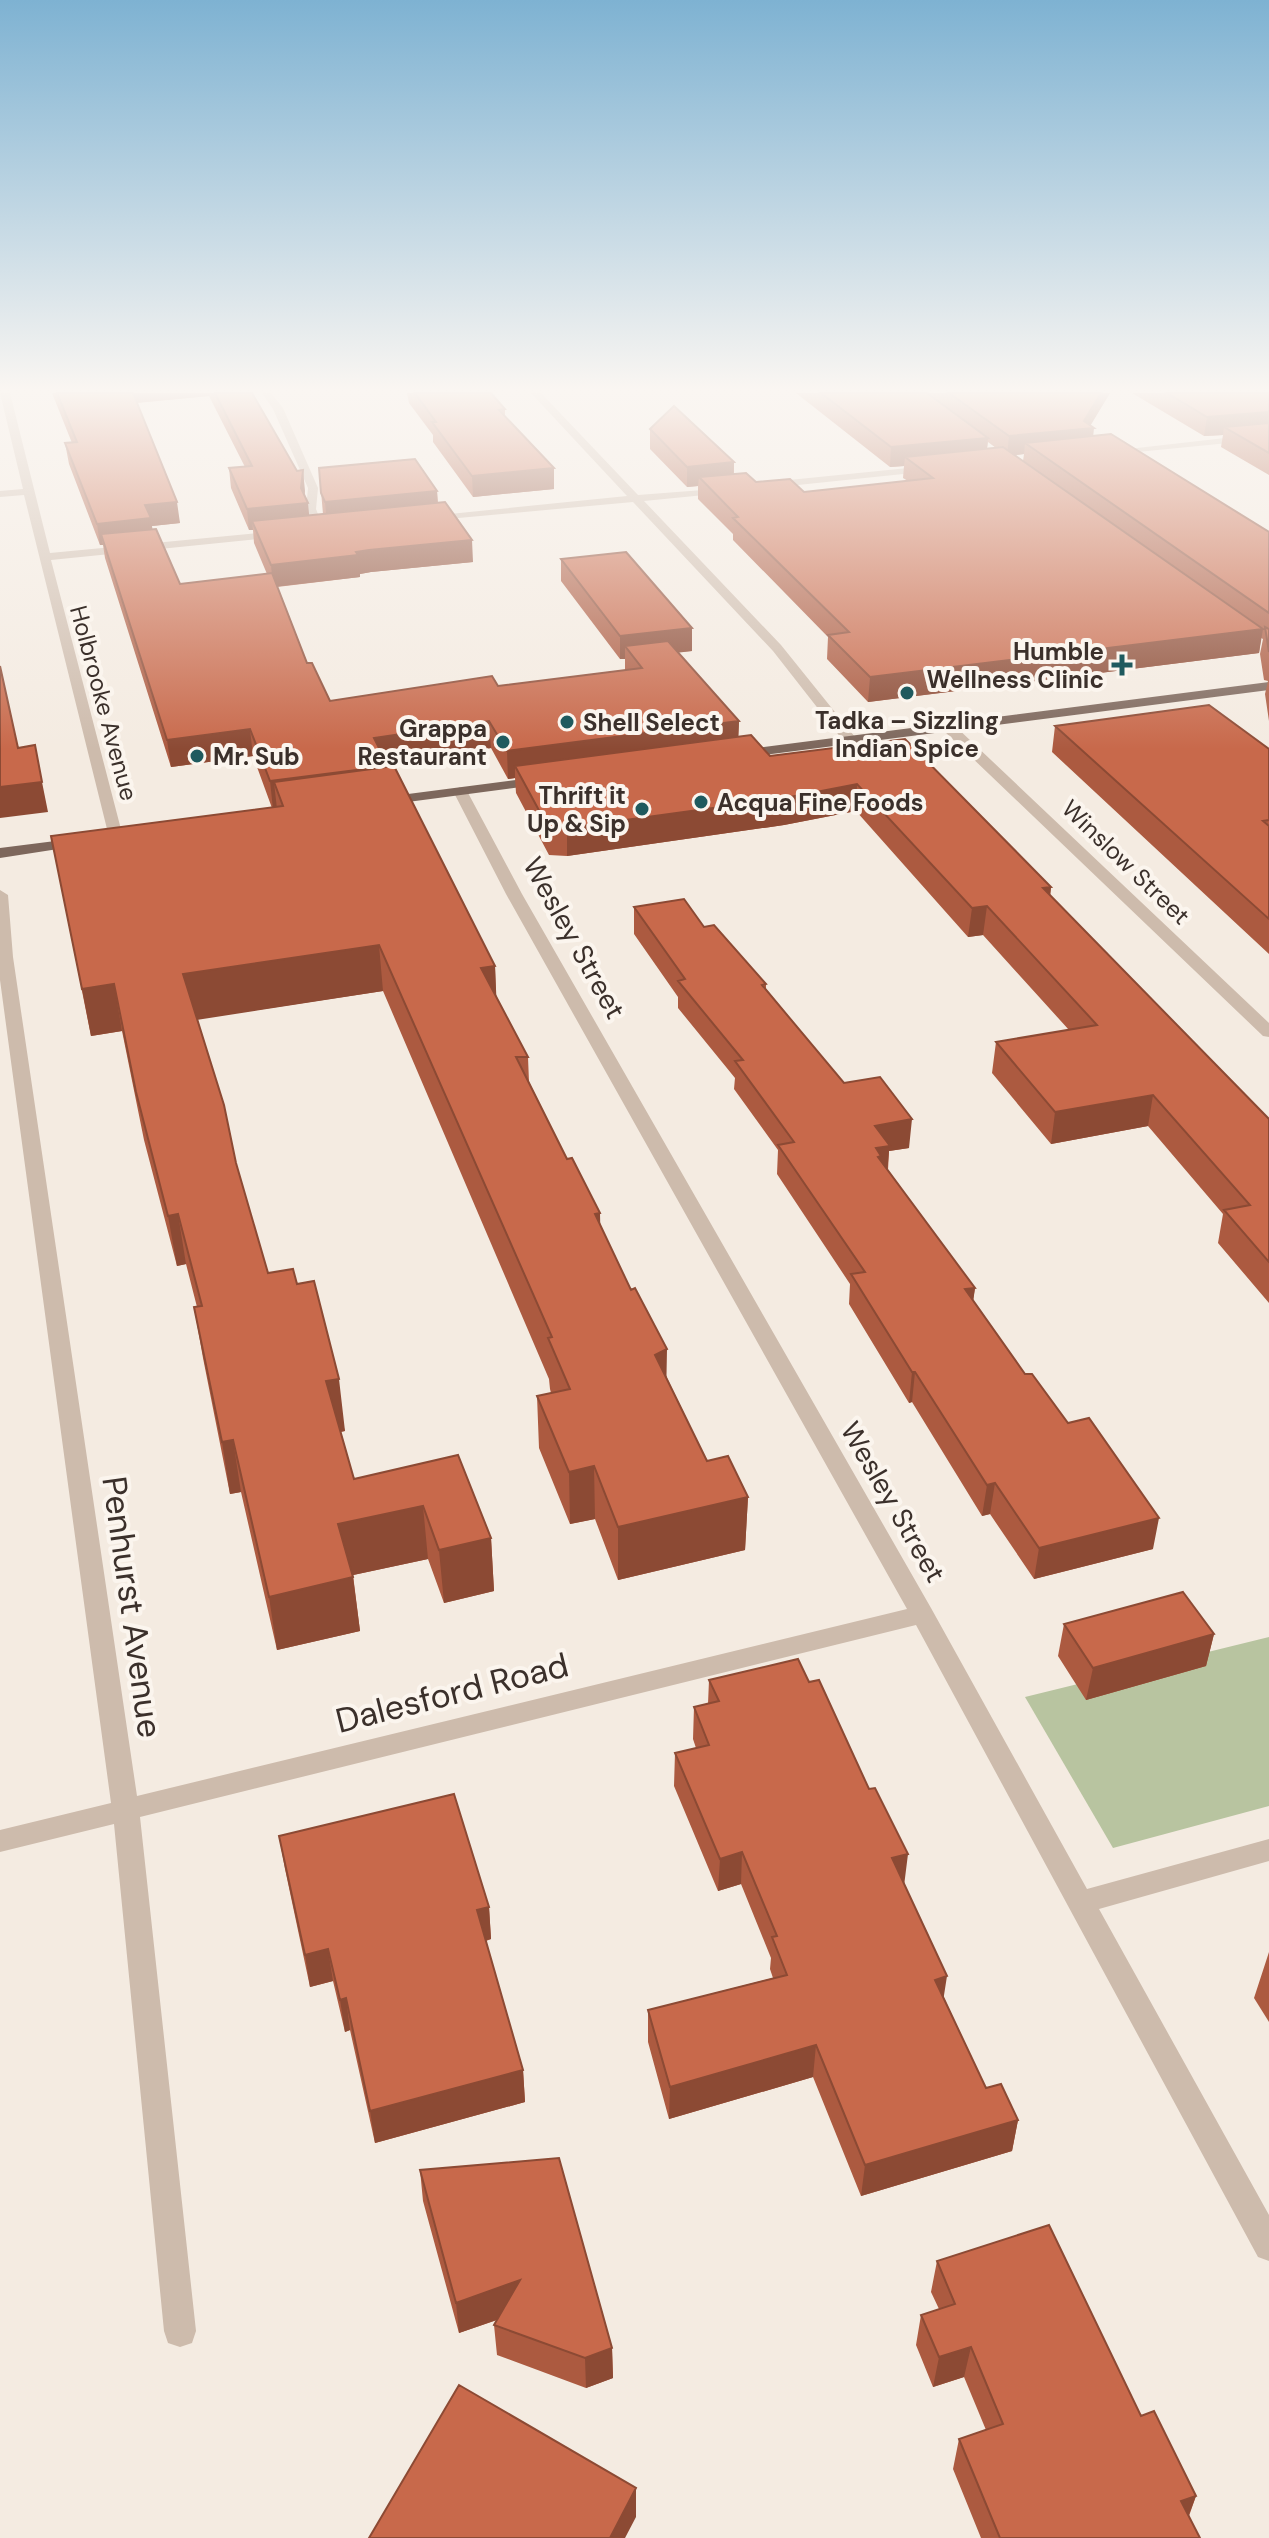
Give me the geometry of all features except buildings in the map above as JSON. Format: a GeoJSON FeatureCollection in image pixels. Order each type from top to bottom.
{"type":"FeatureCollection","features":[{"type":"Feature","properties":{"kind":"main road"},"geometry":{"type":"LineString","coordinates":[[725,756],[1269,686]]}},
{"type":"Feature","properties":{"kind":"main road"},"geometry":{"type":"LineString","coordinates":[[366,804],[549,780]]}},
{"type":"Feature","properties":{"kind":"main road"},"geometry":{"type":"LineString","coordinates":[[0,853],[124,836]]}},
{"type":"Feature","properties":{"kind":"street","name":"Holbrooke Avenue"},"geometry":{"type":"LineString","coordinates":[[34,511],[44,557],[124,836]]}},
{"type":"Feature","properties":{"kind":"street"},"geometry":{"type":"LineString","coordinates":[[312,511],[321,530]]}},
{"type":"Feature","properties":{"kind":"street"},"geometry":{"type":"LineString","coordinates":[[416,520],[502,511]]}},
{"type":"Feature","properties":{"kind":"street"},"geometry":{"type":"LineString","coordinates":[[650,511],[777,648],[850,740]]}},
{"type":"Feature","properties":{"kind":"street"},"geometry":{"type":"LineString","coordinates":[[306,531],[337,528]]}},
{"type":"Feature","properties":{"kind":"street"},"geometry":{"type":"LineString","coordinates":[[44,557],[291,533]]}},
{"type":"Feature","properties":{"kind":"street","name":"Winslow Street"},"geometry":{"type":"LineString","coordinates":[[949,728],[1269,1032]]}},
{"type":"Feature","properties":{"kind":"street","name":"Wesley Street"},"geometry":{"type":"LineString","coordinates":[[460,791],[529,921],[922,1614],[1269,2246]]}},
{"type":"Feature","properties":{"kind":"street","name":"Penhurst Avenue"},"geometry":{"type":"LineString","coordinates":[[0,895],[5,957],[126,1812],[180,2331]]}},
{"type":"Feature","properties":{"kind":"street","name":"Dalesford Road"},"geometry":{"type":"LineString","coordinates":[[0,1841],[922,1614]]}},
{"type":"Feature","properties":{"kind":"street"},"geometry":{"type":"LineString","coordinates":[[1079,1903],[1269,1850]]}},
{"type":"Feature","properties":{"kind":"green space"},"geometry":{"type":"Polygon","coordinates":[[[1269,1637],[1269,1806],[1113,1848],[1025,1697],[1269,1637]]]}},
{"type":"Feature","properties":{"kind":"place","name":"Humble Wellness Clinic"},"geometry":{"type":"Point","coordinates":[1122,665]}},
{"type":"Feature","properties":{"kind":"place","name":"Tadka – Sizzling Indian Spice"},"geometry":{"type":"Point","coordinates":[907,693]}},
{"type":"Feature","properties":{"kind":"place","name":"Shell Select"},"geometry":{"type":"Point","coordinates":[567,722]}},
{"type":"Feature","properties":{"kind":"place","name":"Grappa Restaurant"},"geometry":{"type":"Point","coordinates":[503,742]}},
{"type":"Feature","properties":{"kind":"place","name":"Mr. Sub"},"geometry":{"type":"Point","coordinates":[197,756]}},
{"type":"Feature","properties":{"kind":"place","name":"Acqua Fine Foods"},"geometry":{"type":"Point","coordinates":[701,802]}},
{"type":"Feature","properties":{"kind":"place","name":"Thrift it Up & Sip"},"geometry":{"type":"Point","coordinates":[642,809]}}]}
